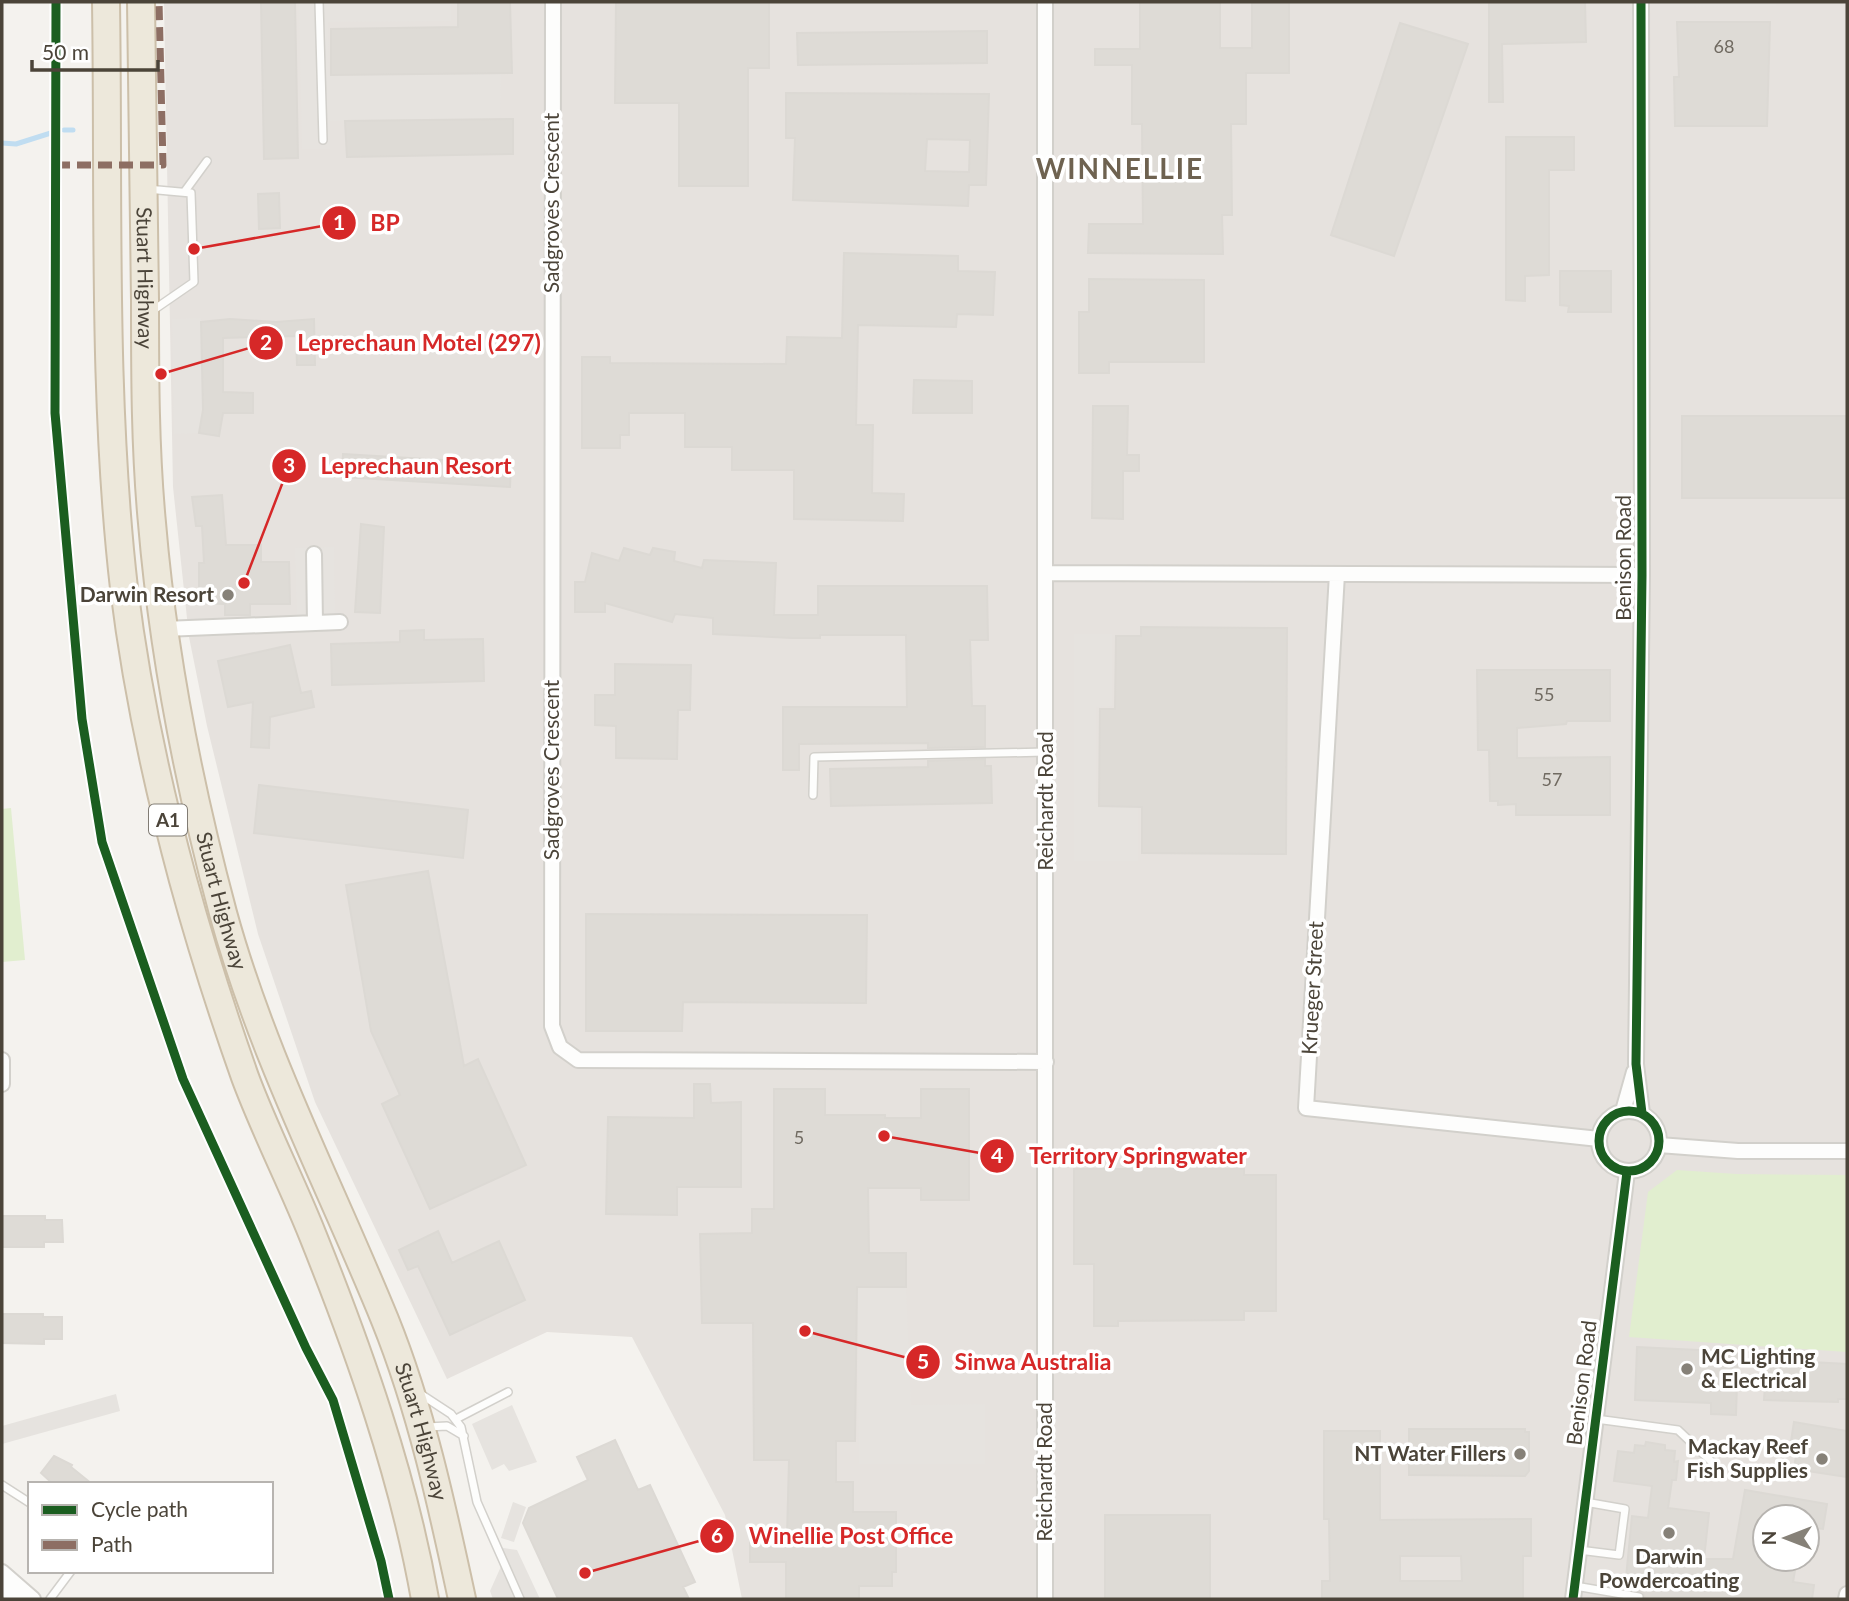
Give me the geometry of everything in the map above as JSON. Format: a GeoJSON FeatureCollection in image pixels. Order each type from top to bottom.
{"type":"FeatureCollection","features":[{"type":"Feature","properties":{"kind":"highway","name":"Stuart Highway"},"geometry":{"type":"LineString","coordinates":[[106,2],[116,488],[124,587],[142,702],[183,880],[229,1028],[246,1077],[312,1232],[365,1374],[402,1498],[425,1599]]}},
{"type":"Feature","properties":{"kind":"highway"},"geometry":{"type":"LineString","coordinates":[[108,143],[117,120],[115,2]]}},
{"type":"Feature","properties":{"kind":"highway","name":"Stuart Highway"},"geometry":{"type":"LineString","coordinates":[[141,2],[151,522],[164,629],[186,752],[213,872],[257,1018],[285,1092],[384,1318],[405,1376],[462,1599]]}},
{"type":"Feature","properties":{"kind":"highway"},"geometry":{"type":"LineString","coordinates":[[111,329],[120,297],[119,216],[143,188]]}},
{"type":"Feature","properties":{"kind":"highway"},"geometry":{"type":"LineString","coordinates":[[229,1028],[257,1018]]}},
{"type":"Feature","properties":{"kind":"highway"},"geometry":{"type":"LineString","coordinates":[[419,1428],[409,1435],[404,1453],[433,1574],[435,1599]]}},
{"type":"Feature","properties":{"kind":"street","name":"Sadgroves Crescent"},"geometry":{"type":"LineString","coordinates":[[553,2],[552,1026],[560,1047],[578,1060],[1046,1062]]}},
{"type":"Feature","properties":{"kind":"street","name":"Reichardt Road"},"geometry":{"type":"LineString","coordinates":[[1045,2],[1045,1599]]}},
{"type":"Feature","properties":{"kind":"street","name":"Benison Road"},"geometry":{"type":"LineString","coordinates":[[1640,2],[1642,575],[1636,1063],[1642,1113]]}},
{"type":"Feature","properties":{"kind":"street"},"geometry":{"type":"LineString","coordinates":[[314,554],[315,622]]}},
{"type":"Feature","properties":{"kind":"street"},"geometry":{"type":"LineString","coordinates":[[1046,573],[1642,575]]}},
{"type":"Feature","properties":{"kind":"street","name":"Krueger Street"},"geometry":{"type":"LineString","coordinates":[[1337,574],[1306,1108],[1599,1139]]}},
{"type":"Feature","properties":{"kind":"street"},"geometry":{"type":"LineString","coordinates":[[164,629],[340,622]]}},
{"type":"Feature","properties":{"kind":"street"},"geometry":{"type":"LineString","coordinates":[[2,1060],[2,1084]]}},
{"type":"Feature","properties":{"kind":"street","name":"Benison Road"},"geometry":{"type":"LineString","coordinates":[[1623,1111],[1636,1063]]}},
{"type":"Feature","properties":{"kind":"street"},"geometry":{"type":"LineString","coordinates":[[1623,1111],[1642,1113],[1655,1126],[1659,1145],[1657,1154],[1644,1167],[1627,1171],[1609,1164],[1603,1157],[1599,1139],[1606,1121],[1623,1111]]}},
{"type":"Feature","properties":{"kind":"street"},"geometry":{"type":"LineString","coordinates":[[1659,1145],[1738,1152],[1847,1151]]}},
{"type":"Feature","properties":{"kind":"street","name":"Benison Road"},"geometry":{"type":"LineString","coordinates":[[1574,1593],[1627,1171]]}},
{"type":"Feature","properties":{"kind":"street"},"geometry":{"type":"LineString","coordinates":[[2,1572],[33,1599]]}},
{"type":"Feature","properties":{"kind":"street"},"geometry":{"type":"LineString","coordinates":[[2,1584],[14,1599]]}},
{"type":"Feature","properties":{"kind":"street"},"geometry":{"type":"LineString","coordinates":[[1846,1599],[1847,1594]]}},
{"type":"Feature","properties":{"kind":"lane"},"geometry":{"type":"LineString","coordinates":[[319,2],[323,139]]}},
{"type":"Feature","properties":{"kind":"lane"},"geometry":{"type":"LineString","coordinates":[[185,191],[207,161]]}},
{"type":"Feature","properties":{"kind":"lane"},"geometry":{"type":"LineString","coordinates":[[143,188],[191,192],[194,282],[145,315]]}},
{"type":"Feature","properties":{"kind":"lane"},"geometry":{"type":"LineString","coordinates":[[813,795],[814,757],[1046,752]]}},
{"type":"Feature","properties":{"kind":"lane"},"geometry":{"type":"LineString","coordinates":[[405,1376],[425,1398],[456,1419],[464,1437],[477,1502],[520,1599]]}},
{"type":"Feature","properties":{"kind":"lane"},"geometry":{"type":"LineString","coordinates":[[456,1419],[508,1392]]}},
{"type":"Feature","properties":{"kind":"lane"},"geometry":{"type":"LineString","coordinates":[[1595,1419],[1678,1430],[1714,1464]]}},
{"type":"Feature","properties":{"kind":"lane"},"geometry":{"type":"LineString","coordinates":[[419,1428],[441,1424],[464,1437]]}},
{"type":"Feature","properties":{"kind":"lane"},"geometry":{"type":"LineString","coordinates":[[2,1485],[28,1502]]}},
{"type":"Feature","properties":{"kind":"lane"},"geometry":{"type":"LineString","coordinates":[[1579,1550],[1619,1555],[1625,1509],[1585,1502]]}},
{"type":"Feature","properties":{"kind":"lane"},"geometry":{"type":"LineString","coordinates":[[50,1599],[70,1573]]}},
{"type":"Feature","properties":{"kind":"lane"},"geometry":{"type":"LineString","coordinates":[[1574,1593],[1639,1597]]}},
{"type":"Feature","properties":{"kind":"shaded area"},"geometry":{"type":"Polygon","coordinates":[[[164,2],[1847,2],[1847,1599],[742,1599],[725,1515],[632,1337],[547,1332],[447,1379],[315,1102],[258,934],[207,726],[189,637],[173,487],[164,2]]]}},
{"type":"Feature","properties":{"kind":"shaded area"},"geometry":{"type":"Polygon","coordinates":[[[299,2],[451,2],[451,21],[328,22],[329,75],[501,74],[500,119],[330,121],[330,149],[302,149],[299,2]]]}},
{"type":"Feature","properties":{"kind":"shaded area"},"geometry":{"type":"Polygon","coordinates":[[[1670,2],[1776,2],[1776,6],[1670,7],[1670,2]]]}},
{"type":"Feature","properties":{"kind":"shaded area"},"geometry":{"type":"Polygon","coordinates":[[[201,318],[203,410],[199,433],[174,434],[172,319],[201,318]]]}},
{"type":"Feature","properties":{"kind":"shaded area"},"geometry":{"type":"Polygon","coordinates":[[[334,547],[335,614],[297,616],[295,548],[334,547]]]}},
{"type":"Feature","properties":{"kind":"shaded area"},"geometry":{"type":"Polygon","coordinates":[[[1074,634],[1112,634],[1112,706],[1096,707],[1096,803],[1138,804],[1138,861],[1074,861],[1074,634]]]}},
{"type":"Feature","properties":{"kind":"shaded area"},"geometry":{"type":"Polygon","coordinates":[[[857,1287],[906,1287],[911,1405],[985,1404],[985,1464],[859,1464],[857,1287]]]}},
{"type":"Feature","properties":{"kind":"shaded area"},"geometry":{"type":"Polygon","coordinates":[[[116,1394],[120,1411],[2,1444],[2,1426],[116,1394]]]}},
{"type":"Feature","properties":{"kind":"shaded area"},"geometry":{"type":"Polygon","coordinates":[[[512,1405],[537,1462],[509,1471],[504,1464],[492,1470],[472,1424],[512,1405]]]}},
{"type":"Feature","properties":{"kind":"shaded area"},"geometry":{"type":"Polygon","coordinates":[[[513,1502],[526,1507],[514,1542],[501,1538],[513,1502]]]}},
{"type":"Feature","properties":{"kind":"shaded area"},"geometry":{"type":"Polygon","coordinates":[[[497,1547],[517,1550],[540,1599],[493,1599],[490,1591],[503,1562],[497,1547]]]}},
{"type":"Feature","properties":{"kind":"green space"},"geometry":{"type":"Polygon","coordinates":[[[11,808],[25,960],[2,962],[2,809],[11,808]]]}},
{"type":"Feature","properties":{"kind":"green space"},"geometry":{"type":"Polygon","coordinates":[[[1677,1170],[1736,1174],[1847,1175],[1847,1352],[1629,1337],[1648,1192],[1677,1170]]]}},
{"type":"Feature","properties":{"kind":"building"},"geometry":{"type":"Polygon","coordinates":[[[261,2],[295,2],[298,158],[264,159],[261,2]]]}},
{"type":"Feature","properties":{"kind":"building"},"geometry":{"type":"Polygon","coordinates":[[[458,2],[510,2],[512,73],[331,75],[331,29],[458,27],[458,2]]]}},
{"type":"Feature","properties":{"kind":"building"},"geometry":{"type":"Polygon","coordinates":[[[616,2],[769,2],[769,68],[748,68],[748,186],[679,186],[679,103],[615,103],[616,2]]]}},
{"type":"Feature","properties":{"kind":"building"},"geometry":{"type":"Polygon","coordinates":[[[1140,2],[1220,2],[1220,48],[1252,48],[1252,2],[1289,2],[1289,73],[1246,73],[1246,124],[1231,124],[1232,215],[1222,215],[1223,254],[1088,253],[1089,224],[1143,224],[1142,124],[1132,124],[1132,65],[1095,65],[1095,49],[1140,49],[1140,2]]]}},
{"type":"Feature","properties":{"kind":"building"},"geometry":{"type":"Polygon","coordinates":[[[1489,2],[1585,2],[1586,42],[1502,44],[1503,102],[1489,102],[1489,2]]]}},
{"type":"Feature","properties":{"kind":"building"},"geometry":{"type":"Polygon","coordinates":[[[1677,22],[1770,22],[1767,126],[1675,126],[1674,77],[1679,77],[1677,22]]]}},
{"type":"Feature","properties":{"kind":"building"},"geometry":{"type":"Polygon","coordinates":[[[1400,23],[1468,44],[1394,256],[1331,235],[1400,23]]]}},
{"type":"Feature","properties":{"kind":"building"},"geometry":{"type":"Polygon","coordinates":[[[987,31],[987,63],[798,65],[797,33],[987,31]]]}},
{"type":"Feature","properties":{"kind":"building"},"geometry":{"type":"Polygon","coordinates":[[[786,93],[989,94],[986,185],[969,185],[968,206],[793,200],[795,138],[786,138],[786,93]],[[927,139],[925,171],[969,172],[970,140],[927,139]]]}},
{"type":"Feature","properties":{"kind":"building"},"geometry":{"type":"Polygon","coordinates":[[[513,119],[513,154],[347,157],[345,121],[513,119]]]}},
{"type":"Feature","properties":{"kind":"building"},"geometry":{"type":"Polygon","coordinates":[[[1506,137],[1574,137],[1574,170],[1549,170],[1549,275],[1525,276],[1525,301],[1506,300],[1506,137]]]}},
{"type":"Feature","properties":{"kind":"building"},"geometry":{"type":"Polygon","coordinates":[[[279,193],[280,228],[259,229],[258,194],[279,193]]]}},
{"type":"Feature","properties":{"kind":"building"},"geometry":{"type":"Polygon","coordinates":[[[844,253],[958,256],[958,271],[995,272],[993,315],[957,314],[956,327],[858,325],[856,425],[873,425],[872,493],[904,494],[903,521],[794,519],[794,470],[732,470],[732,447],[685,447],[685,413],[629,413],[629,435],[620,435],[620,448],[582,448],[582,357],[610,357],[610,363],[786,364],[787,337],[842,338],[844,253]]]}},
{"type":"Feature","properties":{"kind":"building"},"geometry":{"type":"Polygon","coordinates":[[[1560,271],[1611,271],[1611,312],[1568,312],[1569,306],[1560,305],[1560,271]]]}},
{"type":"Feature","properties":{"kind":"building"},"geometry":{"type":"Polygon","coordinates":[[[1089,279],[1204,280],[1204,362],[1109,362],[1109,373],[1079,373],[1079,312],[1089,312],[1089,279]]]}},
{"type":"Feature","properties":{"kind":"building"},"geometry":{"type":"Polygon","coordinates":[[[230,319],[276,322],[314,319],[315,365],[297,365],[296,336],[223,338],[223,392],[253,393],[253,413],[223,413],[219,436],[199,433],[203,410],[201,322],[230,319]]]}},
{"type":"Feature","properties":{"kind":"building"},"geometry":{"type":"Polygon","coordinates":[[[914,380],[972,381],[972,413],[913,413],[914,380]]]}},
{"type":"Feature","properties":{"kind":"building"},"geometry":{"type":"Polygon","coordinates":[[[1093,406],[1128,406],[1127,455],[1139,455],[1139,471],[1123,471],[1123,519],[1092,518],[1093,406]]]}},
{"type":"Feature","properties":{"kind":"building"},"geometry":{"type":"Polygon","coordinates":[[[1682,416],[1847,416],[1847,498],[1682,498],[1682,416]]]}},
{"type":"Feature","properties":{"kind":"building"},"geometry":{"type":"Polygon","coordinates":[[[343,454],[511,464],[510,487],[342,477],[343,454]]]}},
{"type":"Feature","properties":{"kind":"building"},"geometry":{"type":"Polygon","coordinates":[[[222,495],[226,545],[261,545],[261,562],[289,562],[290,604],[250,604],[250,615],[225,615],[225,604],[199,603],[199,563],[204,563],[202,526],[196,526],[192,497],[222,495]]]}},
{"type":"Feature","properties":{"kind":"building"},"geometry":{"type":"Polygon","coordinates":[[[361,524],[384,527],[380,613],[355,612],[361,524]]]}},
{"type":"Feature","properties":{"kind":"building"},"geometry":{"type":"Polygon","coordinates":[[[624,548],[650,555],[653,548],[675,552],[674,561],[702,568],[704,560],[776,563],[774,615],[818,615],[818,586],[987,586],[988,640],[970,640],[972,706],[985,706],[985,747],[928,748],[928,743],[799,744],[799,770],[783,770],[783,707],[907,707],[906,635],[820,635],[820,638],[792,638],[713,634],[713,618],[675,614],[672,622],[605,603],[605,612],[575,612],[575,582],[585,582],[592,553],[619,561],[624,548]]]}},
{"type":"Feature","properties":{"kind":"building"},"geometry":{"type":"Polygon","coordinates":[[[1141,627],[1287,628],[1286,854],[1142,853],[1142,807],[1099,806],[1100,709],[1115,709],[1116,636],[1141,636],[1141,627]]]}},
{"type":"Feature","properties":{"kind":"building"},"geometry":{"type":"Polygon","coordinates":[[[424,630],[424,640],[483,639],[484,681],[332,685],[331,644],[400,642],[400,631],[424,630]]]}},
{"type":"Feature","properties":{"kind":"building"},"geometry":{"type":"Polygon","coordinates":[[[290,645],[301,693],[311,691],[314,707],[270,717],[269,748],[251,747],[253,702],[228,707],[218,661],[290,645]]]}},
{"type":"Feature","properties":{"kind":"building"},"geometry":{"type":"Polygon","coordinates":[[[615,664],[691,665],[690,710],[678,710],[677,759],[616,758],[616,726],[595,725],[595,695],[615,695],[615,664]]]}},
{"type":"Feature","properties":{"kind":"building"},"geometry":{"type":"Polygon","coordinates":[[[1477,670],[1610,670],[1610,721],[1567,721],[1566,724],[1517,728],[1517,758],[1610,757],[1610,815],[1516,815],[1516,804],[1498,805],[1498,801],[1490,801],[1489,750],[1478,750],[1477,670]]]}},
{"type":"Feature","properties":{"kind":"building"},"geometry":{"type":"Polygon","coordinates":[[[985,759],[985,766],[991,766],[992,803],[831,806],[830,769],[928,767],[928,761],[985,759]]]}},
{"type":"Feature","properties":{"kind":"building"},"geometry":{"type":"Polygon","coordinates":[[[259,785],[468,810],[463,858],[254,833],[259,785]]]}},
{"type":"Feature","properties":{"kind":"building"},"geometry":{"type":"Polygon","coordinates":[[[428,871],[464,1066],[478,1059],[526,1165],[430,1209],[382,1104],[400,1095],[371,1031],[346,885],[428,871]]]}},
{"type":"Feature","properties":{"kind":"building"},"geometry":{"type":"Polygon","coordinates":[[[586,914],[867,915],[866,1003],[683,1002],[682,1031],[586,1031],[586,914]]]}},
{"type":"Feature","properties":{"kind":"building"},"geometry":{"type":"Polygon","coordinates":[[[694,1084],[710,1084],[711,1103],[741,1102],[741,1187],[677,1187],[677,1215],[606,1214],[608,1117],[694,1118],[694,1084]]]}},
{"type":"Feature","properties":{"kind":"building"},"geometry":{"type":"Polygon","coordinates":[[[774,1089],[825,1089],[825,1115],[921,1118],[921,1089],[969,1089],[969,1200],[921,1200],[921,1188],[868,1188],[869,1253],[906,1253],[906,1287],[857,1287],[855,1441],[836,1441],[836,1482],[853,1482],[853,1512],[896,1512],[896,1572],[892,1572],[892,1586],[859,1586],[859,1599],[786,1599],[786,1562],[750,1562],[750,1536],[787,1536],[789,1460],[754,1460],[753,1323],[702,1323],[700,1234],[752,1233],[752,1209],[774,1209],[774,1089]]]}},
{"type":"Feature","properties":{"kind":"building"},"geometry":{"type":"Polygon","coordinates":[[[1074,1169],[1244,1169],[1244,1175],[1276,1175],[1276,1311],[1244,1311],[1244,1320],[1118,1321],[1118,1326],[1094,1326],[1094,1264],[1074,1264],[1074,1169]]]}},
{"type":"Feature","properties":{"kind":"building"},"geometry":{"type":"Polygon","coordinates":[[[2,1216],[45,1216],[45,1220],[62,1220],[63,1242],[44,1242],[44,1247],[2,1247],[2,1216]]]}},
{"type":"Feature","properties":{"kind":"building"},"geometry":{"type":"Polygon","coordinates":[[[438,1231],[452,1263],[499,1241],[525,1300],[450,1335],[418,1266],[408,1270],[399,1250],[438,1231]]]}},
{"type":"Feature","properties":{"kind":"building"},"geometry":{"type":"Polygon","coordinates":[[[2,1314],[62,1317],[62,1339],[44,1339],[44,1344],[2,1343],[2,1314]]]}},
{"type":"Feature","properties":{"kind":"building","name":"MC Lighting & Electrical"},"geometry":{"type":"Polygon","coordinates":[[[1637,1347],[1738,1352],[1736,1415],[1711,1414],[1711,1403],[1635,1400],[1637,1347]]]}},
{"type":"Feature","properties":{"kind":"building"},"geometry":{"type":"Polygon","coordinates":[[[1771,1360],[1847,1364],[1847,1399],[1838,1399],[1838,1402],[1764,1400],[1766,1371],[1771,1372],[1771,1360]]]}},
{"type":"Feature","properties":{"kind":"building","name":"Mackay Reef Fish Supplies"},"geometry":{"type":"Polygon","coordinates":[[[1794,1422],[1847,1431],[1847,1477],[1794,1469],[1797,1449],[1790,1448],[1794,1422]]]}},
{"type":"Feature","properties":{"kind":"building"},"geometry":{"type":"Polygon","coordinates":[[[1409,1429],[1525,1429],[1525,1432],[1529,1432],[1529,1471],[1525,1476],[1409,1475],[1409,1429]]]}},
{"type":"Feature","properties":{"kind":"building"},"geometry":{"type":"Polygon","coordinates":[[[1324,1431],[1380,1431],[1380,1520],[1531,1519],[1531,1556],[1523,1556],[1523,1599],[1322,1599],[1322,1581],[1330,1581],[1329,1519],[1324,1519],[1324,1431]],[[1400,1556],[1400,1581],[1462,1581],[1461,1556],[1400,1556]]]}},
{"type":"Feature","properties":{"kind":"building"},"geometry":{"type":"Polygon","coordinates":[[[615,1440],[638,1490],[650,1485],[695,1582],[683,1587],[689,1599],[558,1599],[523,1523],[529,1508],[588,1480],[577,1457],[615,1440]]]}},
{"type":"Feature","properties":{"kind":"building"},"geometry":{"type":"Polygon","coordinates":[[[1646,1442],[1665,1445],[1665,1450],[1675,1451],[1674,1462],[1678,1461],[1676,1480],[1672,1480],[1668,1508],[1709,1513],[1704,1559],[1733,1559],[1745,1490],[1827,1504],[1823,1529],[1821,1503],[1751,1503],[1751,1573],[1795,1573],[1793,1582],[1814,1585],[1812,1599],[1645,1599],[1643,1592],[1625,1588],[1632,1516],[1648,1518],[1652,1486],[1614,1481],[1618,1451],[1634,1453],[1635,1445],[1645,1446],[1646,1442]]]}},
{"type":"Feature","properties":{"kind":"building"},"geometry":{"type":"Polygon","coordinates":[[[54,1456],[72,1465],[71,1467],[90,1482],[51,1482],[41,1473],[54,1456]]]}},
{"type":"Feature","properties":{"kind":"building"},"geometry":{"type":"Polygon","coordinates":[[[1105,1515],[1210,1515],[1210,1599],[1105,1599],[1105,1515]]]}},
{"type":"Feature","properties":{"kind":"waterway"},"geometry":{"type":"LineString","coordinates":[[64,130],[73,130]]}},
{"type":"Feature","properties":{"kind":"waterway"},"geometry":{"type":"LineString","coordinates":[[2,143],[16,144],[54,132]]}},
{"type":"Feature","properties":{"kind":"marked path"},"geometry":{"type":"LineString","coordinates":[[56,165],[163,165],[159,2]]}},
{"type":"Feature","properties":{"kind":"cycle path"},"geometry":{"type":"LineString","coordinates":[[56,2],[55,413],[82,719],[102,842],[183,1079],[306,1348],[333,1400],[381,1561],[389,1599]]}},
{"type":"Feature","properties":{"kind":"cycle path"},"geometry":{"type":"LineString","coordinates":[[1641,2],[1642,575],[1636,1064],[1642,1113]]}},
{"type":"Feature","properties":{"kind":"cycle path"},"geometry":{"type":"LineString","coordinates":[[1623,1111],[1635,1111],[1654,1124],[1659,1141],[1657,1153],[1646,1166],[1635,1171],[1623,1171],[1604,1158],[1599,1147],[1599,1135],[1612,1116],[1623,1111]]}},
{"type":"Feature","properties":{"kind":"cycle path"},"geometry":{"type":"LineString","coordinates":[[1573,1599],[1627,1172]]}},
{"type":"Feature","properties":{"kind":"place","name":"BP"},"geometry":{"type":"Point","coordinates":[194,249]}},
{"type":"Feature","properties":{"kind":"place","name":"Leprechaun Motel (297)"},"geometry":{"type":"Point","coordinates":[161,374]}},
{"type":"Feature","properties":{"kind":"place","name":"Leprechaun Resort"},"geometry":{"type":"Point","coordinates":[244,583]}},
{"type":"Feature","properties":{"kind":"place","name":"Darwin Resort"},"geometry":{"type":"Point","coordinates":[228,595]}},
{"type":"Feature","properties":{"kind":"place","name":"Territory Springwater"},"geometry":{"type":"Point","coordinates":[884,1136]}},
{"type":"Feature","properties":{"kind":"place","name":"Sinwa Australia"},"geometry":{"type":"Point","coordinates":[805,1331]}},
{"type":"Feature","properties":{"kind":"place","name":"MC Lighting & Electrical"},"geometry":{"type":"Point","coordinates":[1687,1369]}},
{"type":"Feature","properties":{"kind":"place","name":"NT Water Fillers"},"geometry":{"type":"Point","coordinates":[1520,1454]}},
{"type":"Feature","properties":{"kind":"place","name":"Mackay Reef Fish Supplies"},"geometry":{"type":"Point","coordinates":[1822,1459]}},
{"type":"Feature","properties":{"kind":"place","name":"Darwin Powdercoating"},"geometry":{"type":"Point","coordinates":[1669,1533]}},
{"type":"Feature","properties":{"kind":"place","name":"Winellie Post Office"},"geometry":{"type":"Point","coordinates":[585,1573]}},
{"type":"Feature","properties":{"kind":"district","name":"WINNELLIE"},"geometry":{"type":"Point","coordinates":[1120,169]}}]}
